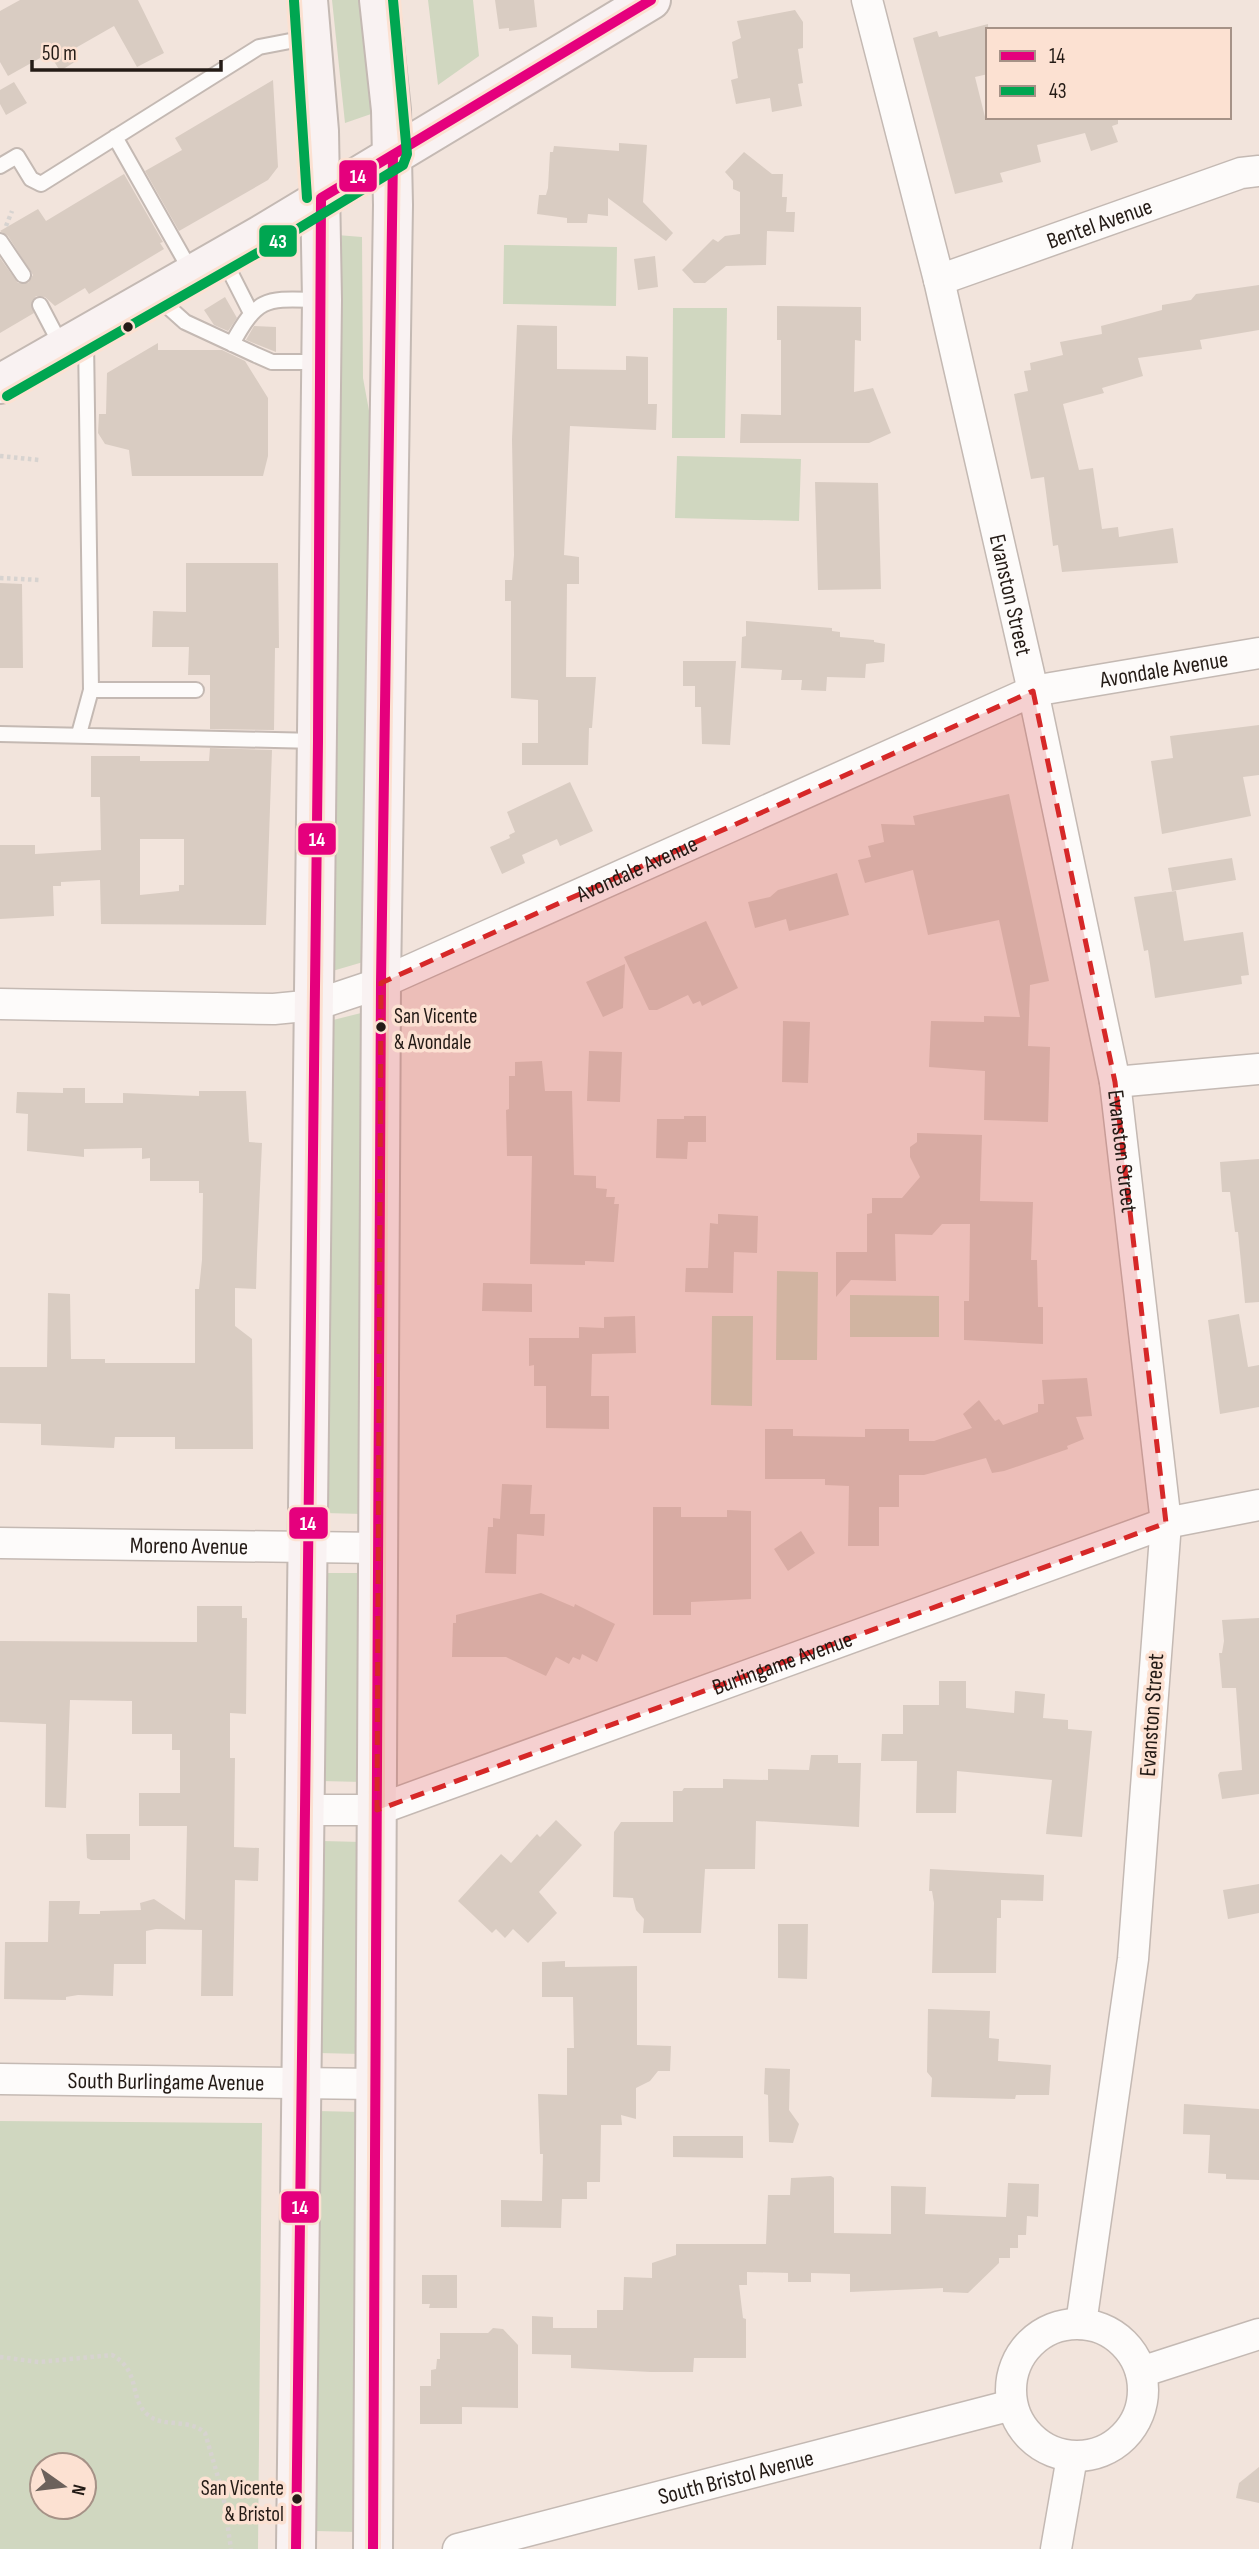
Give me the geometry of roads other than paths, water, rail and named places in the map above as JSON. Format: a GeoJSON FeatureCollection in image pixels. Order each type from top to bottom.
{"type":"FeatureCollection","features":[{"type":"Feature","properties":{"kind":"main road"},"geometry":{"type":"LineString","coordinates":[[373,2549],[382,983],[393,155],[379,0]]}},
{"type":"Feature","properties":{"kind":"main road"},"geometry":{"type":"LineString","coordinates":[[0,384],[156,296],[651,0]]}},
{"type":"Feature","properties":{"kind":"main road"},"geometry":{"type":"LineString","coordinates":[[296,2549],[322,300],[321,198],[310,18]]}},
{"type":"Feature","properties":{"kind":"street","name":"Evanston Street"},"geometry":{"type":"LineString","coordinates":[[867,0],[939,280],[1033,691],[1115,1082],[1166,1523],[1133,1959],[1081,2324]]}},
{"type":"Feature","properties":{"kind":"street","name":"Bentel Avenue"},"geometry":{"type":"LineString","coordinates":[[939,280],[1241,173],[1259,170]]}},
{"type":"Feature","properties":{"kind":"street","name":"Avondale Avenue"},"geometry":{"type":"LineString","coordinates":[[0,1004],[275,1009],[315,1005],[382,983],[1033,691],[1259,653]]}},
{"type":"Feature","properties":{"kind":"street"},"geometry":{"type":"LineString","coordinates":[[1115,1082],[1259,1069]]}},
{"type":"Feature","properties":{"kind":"street","name":"Burlingame Avenue"},"geometry":{"type":"LineString","coordinates":[[304,1810],[377,1810],[1166,1523],[1259,1505]]}},
{"type":"Feature","properties":{"kind":"street","name":"Moreno Avenue"},"geometry":{"type":"LineString","coordinates":[[0,1543],[379,1548]]}},
{"type":"Feature","properties":{"kind":"street","name":"South Burlingame Avenue"},"geometry":{"type":"LineString","coordinates":[[0,2079],[376,2084]]}},
{"type":"Feature","properties":{"kind":"street"},"geometry":{"type":"LineString","coordinates":[[1081,2324],[1101,2328],[1119,2339],[1132,2354],[1141,2372],[1143,2393],[1139,2414],[1128,2433],[1112,2447],[1093,2455],[1072,2457],[1051,2452],[1033,2441],[1019,2425],[1012,2405],[1013,2374],[1026,2347],[1042,2333],[1061,2325],[1081,2324]]}},
{"type":"Feature","properties":{"kind":"street"},"geometry":{"type":"LineString","coordinates":[[1141,2372],[1259,2334]]}},
{"type":"Feature","properties":{"kind":"street","name":"South Bristol Avenue"},"geometry":{"type":"LineString","coordinates":[[458,2549],[1012,2405]]}},
{"type":"Feature","properties":{"kind":"street"},"geometry":{"type":"LineString","coordinates":[[1056,2549],[1072,2457]]}},
{"type":"Feature","properties":{"kind":"lane"},"geometry":{"type":"LineString","coordinates":[[0,166],[17,156],[31,179],[41,184],[259,47],[310,18]]}},
{"type":"Feature","properties":{"kind":"lane"},"geometry":{"type":"LineString","coordinates":[[115,137],[207,265],[251,313]]}},
{"type":"Feature","properties":{"kind":"lane"},"geometry":{"type":"LineString","coordinates":[[0,241],[23,275]]}},
{"type":"Feature","properties":{"kind":"lane"},"geometry":{"type":"LineString","coordinates":[[156,296],[185,322],[272,362],[321,362]]}},
{"type":"Feature","properties":{"kind":"lane"},"geometry":{"type":"LineString","coordinates":[[232,344],[251,313],[262,303],[277,300],[322,300]]}},
{"type":"Feature","properties":{"kind":"lane"},"geometry":{"type":"LineString","coordinates":[[40,305],[75,341],[90,690],[75,734]]}},
{"type":"Feature","properties":{"kind":"lane"},"geometry":{"type":"LineString","coordinates":[[90,690],[196,690]]}},
{"type":"Feature","properties":{"kind":"lane"},"geometry":{"type":"LineString","coordinates":[[0,734],[318,741]]}},
{"type":"Feature","properties":{"kind":"place","name":"San Vicente & Avondale"},"geometry":{"type":"Point","coordinates":[381,1027]}},
{"type":"Feature","properties":{"kind":"place","name":"San Vicente & Bristol"},"geometry":{"type":"Point","coordinates":[297,2499]}}]}
